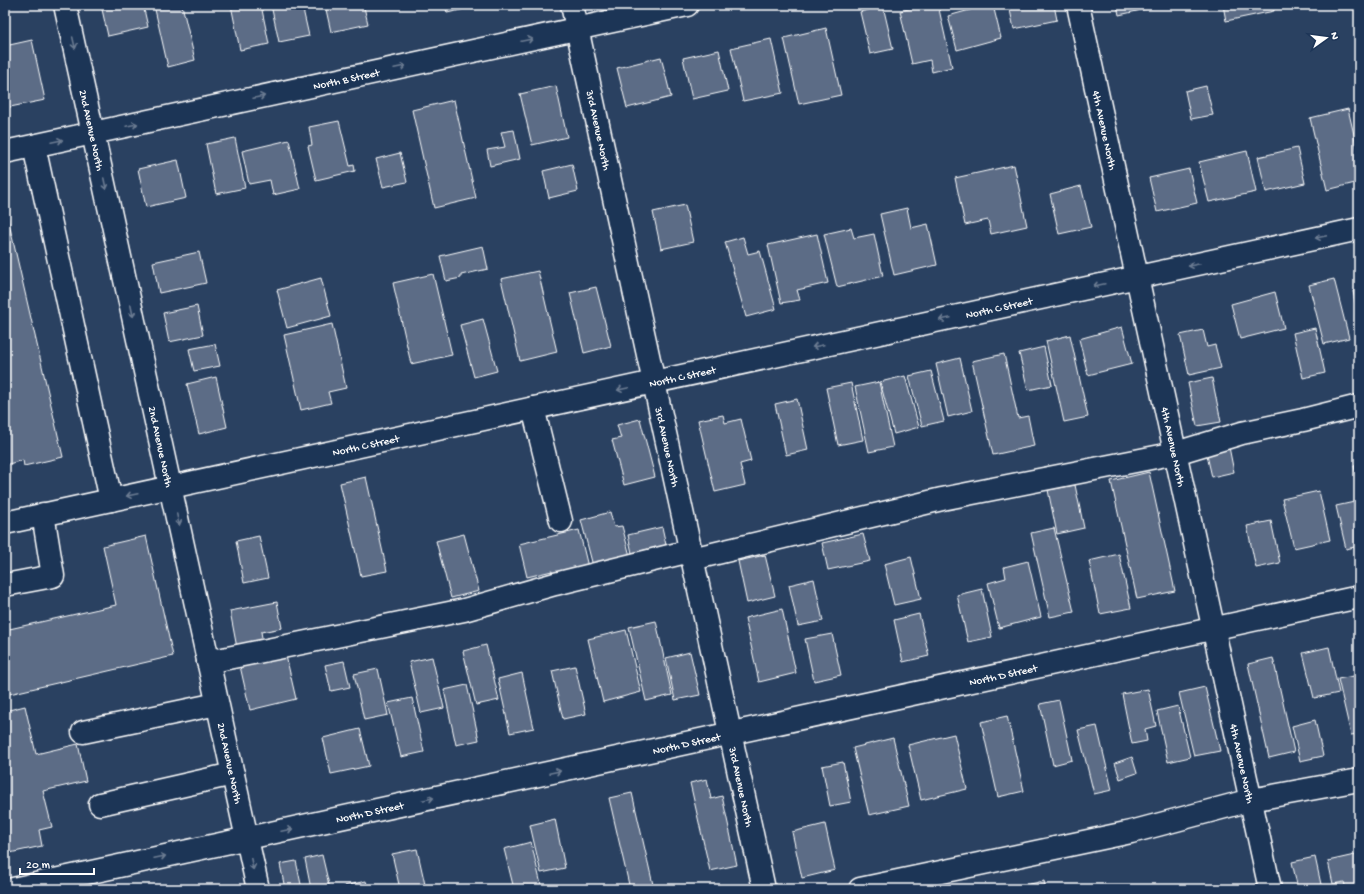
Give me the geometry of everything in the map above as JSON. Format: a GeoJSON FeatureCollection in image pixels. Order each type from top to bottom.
{"type":"FeatureCollection","features":[{"type":"Feature","properties":{"kind":"street","name":"2nd Avenue North"},"geometry":{"type":"LineString","coordinates":[[65,5],[258,889]]}},
{"type":"Feature","properties":{"kind":"street","name":"3rd Avenue North"},"geometry":{"type":"LineString","coordinates":[[572,5],[764,889]]}},
{"type":"Feature","properties":{"kind":"street","name":"North B Street"},"geometry":{"type":"LineString","coordinates":[[5,152],[687,5]]}},
{"type":"Feature","properties":{"kind":"street","name":"4th Avenue North"},"geometry":{"type":"LineString","coordinates":[[1078,5],[1270,889]]}},
{"type":"Feature","properties":{"kind":"street"},"geometry":{"type":"LineString","coordinates":[[34,146],[111,500]]}},
{"type":"Feature","properties":{"kind":"street","name":"North C Street"},"geometry":{"type":"LineString","coordinates":[[5,522],[1359,229]]}},
{"type":"Feature","properties":{"kind":"street"},"geometry":{"type":"LineString","coordinates":[[208,662],[464,610],[555,584],[942,499],[1176,453],[1242,433],[1359,406]]}},
{"type":"Feature","properties":{"kind":"street"},"geometry":{"type":"LineString","coordinates":[[533,408],[561,521]]}},
{"type":"Feature","properties":{"kind":"street"},"geometry":{"type":"LineString","coordinates":[[5,585],[52,576],[43,514]]}},
{"type":"Feature","properties":{"kind":"street","name":"North D Street"},"geometry":{"type":"LineString","coordinates":[[13,889],[1359,597]]}},
{"type":"Feature","properties":{"kind":"street"},"geometry":{"type":"LineString","coordinates":[[84,732],[217,704]]}},
{"type":"Feature","properties":{"kind":"street"},"geometry":{"type":"LineString","coordinates":[[100,804],[232,774]]}},
{"type":"Feature","properties":{"kind":"street"},"geometry":{"type":"LineString","coordinates":[[860,889],[1131,832],[1251,800],[1359,780]]}},
{"type":"Feature","properties":{"kind":"building"},"geometry":{"type":"Polygon","coordinates":[[[101,5],[143,5],[148,27],[108,36],[101,5]]]}},
{"type":"Feature","properties":{"kind":"building"},"geometry":{"type":"Polygon","coordinates":[[[154,5],[182,5],[195,60],[168,67],[154,5]]]}},
{"type":"Feature","properties":{"kind":"building"},"geometry":{"type":"Polygon","coordinates":[[[231,5],[261,5],[269,44],[240,50],[231,5]]]}},
{"type":"Feature","properties":{"kind":"building"},"geometry":{"type":"Polygon","coordinates":[[[271,5],[302,5],[309,36],[279,42],[271,5]]]}},
{"type":"Feature","properties":{"kind":"building"},"geometry":{"type":"Polygon","coordinates":[[[325,5],[374,5],[364,7],[368,24],[331,32],[325,5]]]}},
{"type":"Feature","properties":{"kind":"building"},"geometry":{"type":"Polygon","coordinates":[[[445,5],[483,5],[447,13],[445,5]]]}},
{"type":"Feature","properties":{"kind":"building"},"geometry":{"type":"Polygon","coordinates":[[[925,5],[938,5],[952,67],[932,72],[930,60],[912,64],[900,11],[925,5]]]}},
{"type":"Feature","properties":{"kind":"building"},"geometry":{"type":"Polygon","coordinates":[[[993,5],[1001,38],[957,50],[948,16],[993,5]]]}},
{"type":"Feature","properties":{"kind":"building"},"geometry":{"type":"Polygon","coordinates":[[[1009,5],[1054,5],[1057,20],[1014,29],[1009,5]]]}},
{"type":"Feature","properties":{"kind":"building"},"geometry":{"type":"Polygon","coordinates":[[[1117,5],[1155,5],[1155,7],[1119,15],[1117,5]]]}},
{"type":"Feature","properties":{"kind":"building"},"geometry":{"type":"Polygon","coordinates":[[[1223,5],[1273,5],[1274,11],[1226,21],[1223,5]]]}},
{"type":"Feature","properties":{"kind":"building"},"geometry":{"type":"Polygon","coordinates":[[[883,6],[893,49],[870,54],[860,12],[883,6]]]}},
{"type":"Feature","properties":{"kind":"building"},"geometry":{"type":"Polygon","coordinates":[[[826,28],[841,95],[799,104],[784,38],[826,28]]]}},
{"type":"Feature","properties":{"kind":"building"},"geometry":{"type":"Polygon","coordinates":[[[771,39],[783,93],[743,101],[731,48],[771,39]]]}},
{"type":"Feature","properties":{"kind":"building"},"geometry":{"type":"Polygon","coordinates":[[[32,40],[45,100],[5,108],[5,46],[32,40]]]}},
{"type":"Feature","properties":{"kind":"building"},"geometry":{"type":"Polygon","coordinates":[[[719,50],[728,91],[692,99],[683,58],[719,50]]]}},
{"type":"Feature","properties":{"kind":"building"},"geometry":{"type":"Polygon","coordinates":[[[661,57],[671,97],[627,108],[617,68],[661,57]]]}},
{"type":"Feature","properties":{"kind":"building"},"geometry":{"type":"Polygon","coordinates":[[[556,86],[567,137],[532,145],[520,94],[556,86]]]}},
{"type":"Feature","properties":{"kind":"building"},"geometry":{"type":"Polygon","coordinates":[[[1206,86],[1213,115],[1191,119],[1185,91],[1206,86]]]}},
{"type":"Feature","properties":{"kind":"building"},"geometry":{"type":"Polygon","coordinates":[[[454,100],[476,198],[434,208],[412,110],[454,100]]]}},
{"type":"Feature","properties":{"kind":"building"},"geometry":{"type":"Polygon","coordinates":[[[1348,109],[1359,156],[1359,182],[1327,190],[1310,118],[1348,109]]]}},
{"type":"Feature","properties":{"kind":"building"},"geometry":{"type":"Polygon","coordinates":[[[339,121],[350,166],[354,165],[355,171],[316,180],[308,146],[312,145],[309,127],[339,121]]]}},
{"type":"Feature","properties":{"kind":"building"},"geometry":{"type":"Polygon","coordinates":[[[514,130],[520,159],[490,166],[487,150],[505,147],[501,132],[514,130]]]}},
{"type":"Feature","properties":{"kind":"building"},"geometry":{"type":"Polygon","coordinates":[[[235,138],[245,188],[216,194],[206,144],[235,138]]]}},
{"type":"Feature","properties":{"kind":"building"},"geometry":{"type":"Polygon","coordinates":[[[289,140],[300,189],[273,195],[270,180],[249,184],[242,151],[289,140]]]}},
{"type":"Feature","properties":{"kind":"building"},"geometry":{"type":"Polygon","coordinates":[[[1297,148],[1305,183],[1266,192],[1258,157],[1297,148]]]}},
{"type":"Feature","properties":{"kind":"building"},"geometry":{"type":"Polygon","coordinates":[[[1247,151],[1256,192],[1209,202],[1199,162],[1247,151]]]}},
{"type":"Feature","properties":{"kind":"building"},"geometry":{"type":"Polygon","coordinates":[[[400,153],[407,182],[383,187],[376,159],[400,153]]]}},
{"type":"Feature","properties":{"kind":"building"},"geometry":{"type":"Polygon","coordinates":[[[178,160],[186,198],[146,207],[138,169],[178,160]]]}},
{"type":"Feature","properties":{"kind":"building"},"geometry":{"type":"Polygon","coordinates":[[[572,164],[578,191],[549,198],[543,171],[572,164]]]}},
{"type":"Feature","properties":{"kind":"building"},"geometry":{"type":"Polygon","coordinates":[[[1014,165],[1027,226],[991,234],[988,220],[965,225],[955,178],[1014,165]]]}},
{"type":"Feature","properties":{"kind":"building"},"geometry":{"type":"Polygon","coordinates":[[[1189,169],[1197,203],[1157,212],[1149,178],[1189,169]]]}},
{"type":"Feature","properties":{"kind":"building"},"geometry":{"type":"Polygon","coordinates":[[[1081,186],[1091,227],[1059,234],[1050,194],[1081,186]]]}},
{"type":"Feature","properties":{"kind":"building"},"geometry":{"type":"Polygon","coordinates":[[[685,205],[693,242],[661,249],[653,212],[685,205]]]}},
{"type":"Feature","properties":{"kind":"building"},"geometry":{"type":"Polygon","coordinates":[[[5,206],[63,457],[24,466],[23,460],[5,465],[5,206]]]}},
{"type":"Feature","properties":{"kind":"building"},"geometry":{"type":"Polygon","coordinates":[[[907,208],[911,228],[928,224],[937,265],[894,275],[880,214],[907,208]]]}},
{"type":"Feature","properties":{"kind":"building"},"geometry":{"type":"Polygon","coordinates":[[[851,228],[854,238],[874,234],[883,276],[837,287],[824,234],[851,228]]]}},
{"type":"Feature","properties":{"kind":"building"},"geometry":{"type":"Polygon","coordinates":[[[817,234],[828,283],[797,290],[800,300],[781,303],[768,245],[817,234]]]}},
{"type":"Feature","properties":{"kind":"building"},"geometry":{"type":"Polygon","coordinates":[[[743,237],[748,254],[760,251],[776,309],[746,317],[725,242],[743,237]]]}},
{"type":"Feature","properties":{"kind":"building"},"geometry":{"type":"Polygon","coordinates":[[[483,246],[488,269],[461,275],[461,278],[446,281],[440,256],[483,246]]]}},
{"type":"Feature","properties":{"kind":"building"},"geometry":{"type":"Polygon","coordinates":[[[199,252],[206,283],[159,293],[153,262],[199,252]]]}},
{"type":"Feature","properties":{"kind":"building"},"geometry":{"type":"Polygon","coordinates":[[[538,271],[557,352],[520,361],[501,279],[538,271]]]}},
{"type":"Feature","properties":{"kind":"building"},"geometry":{"type":"Polygon","coordinates":[[[433,274],[452,355],[411,364],[393,283],[433,274]]]}},
{"type":"Feature","properties":{"kind":"building"},"geometry":{"type":"Polygon","coordinates":[[[321,278],[331,316],[287,328],[277,290],[321,278]]]}},
{"type":"Feature","properties":{"kind":"building"},"geometry":{"type":"Polygon","coordinates":[[[1334,279],[1349,338],[1324,344],[1309,285],[1334,279]]]}},
{"type":"Feature","properties":{"kind":"building"},"geometry":{"type":"Polygon","coordinates":[[[596,287],[611,346],[584,353],[570,293],[596,287]]]}},
{"type":"Feature","properties":{"kind":"building"},"geometry":{"type":"Polygon","coordinates":[[[1359,290],[1359,318],[1358,318],[1353,291],[1359,290]]]}},
{"type":"Feature","properties":{"kind":"building"},"geometry":{"type":"Polygon","coordinates":[[[1275,292],[1284,328],[1240,339],[1231,304],[1275,292]]]}},
{"type":"Feature","properties":{"kind":"building"},"geometry":{"type":"Polygon","coordinates":[[[197,306],[203,335],[169,342],[163,313],[197,306]]]}},
{"type":"Feature","properties":{"kind":"building"},"geometry":{"type":"Polygon","coordinates":[[[483,319],[497,371],[474,377],[460,325],[483,319]]]}},
{"type":"Feature","properties":{"kind":"building"},"geometry":{"type":"Polygon","coordinates":[[[332,324],[346,388],[328,392],[331,403],[301,410],[284,335],[332,324]]]}},
{"type":"Feature","properties":{"kind":"building"},"geometry":{"type":"Polygon","coordinates":[[[1122,327],[1132,364],[1088,375],[1079,339],[1122,327]]]}},
{"type":"Feature","properties":{"kind":"building"},"geometry":{"type":"Polygon","coordinates":[[[1315,328],[1325,373],[1303,378],[1293,333],[1315,328]]]}},
{"type":"Feature","properties":{"kind":"building"},"geometry":{"type":"Polygon","coordinates":[[[1203,330],[1207,347],[1215,345],[1221,368],[1189,375],[1180,335],[1203,330]]]}},
{"type":"Feature","properties":{"kind":"building"},"geometry":{"type":"Polygon","coordinates":[[[1070,335],[1088,417],[1064,422],[1046,341],[1070,335]]]}},
{"type":"Feature","properties":{"kind":"building"},"geometry":{"type":"Polygon","coordinates":[[[215,344],[220,366],[194,371],[189,349],[215,344]]]}},
{"type":"Feature","properties":{"kind":"building"},"geometry":{"type":"Polygon","coordinates":[[[1044,347],[1052,385],[1028,390],[1019,353],[1044,347]]]}},
{"type":"Feature","properties":{"kind":"building"},"geometry":{"type":"Polygon","coordinates":[[[1004,354],[1018,418],[1028,416],[1034,446],[993,455],[972,361],[1004,354]]]}},
{"type":"Feature","properties":{"kind":"building"},"geometry":{"type":"Polygon","coordinates":[[[960,358],[972,411],[948,417],[936,364],[960,358]]]}},
{"type":"Feature","properties":{"kind":"building"},"geometry":{"type":"Polygon","coordinates":[[[931,371],[944,421],[922,426],[909,376],[931,371]]]}},
{"type":"Feature","properties":{"kind":"building"},"geometry":{"type":"Polygon","coordinates":[[[905,376],[919,427],[894,434],[880,382],[905,376]]]}},
{"type":"Feature","properties":{"kind":"building"},"geometry":{"type":"Polygon","coordinates":[[[216,377],[227,427],[199,434],[187,384],[216,377]]]}},
{"type":"Feature","properties":{"kind":"building"},"geometry":{"type":"Polygon","coordinates":[[[1212,378],[1221,422],[1197,426],[1188,383],[1212,378]]]}},
{"type":"Feature","properties":{"kind":"building"},"geometry":{"type":"Polygon","coordinates":[[[879,382],[893,447],[869,452],[855,387],[879,382]]]}},
{"type":"Feature","properties":{"kind":"building"},"geometry":{"type":"Polygon","coordinates":[[[851,383],[863,440],[838,445],[826,388],[851,383]]]}},
{"type":"Feature","properties":{"kind":"building"},"geometry":{"type":"Polygon","coordinates":[[[797,399],[808,450],[786,455],[775,404],[797,399]]]}},
{"type":"Feature","properties":{"kind":"building"},"geometry":{"type":"Polygon","coordinates":[[[723,415],[725,423],[741,419],[751,461],[740,464],[745,485],[715,492],[698,420],[723,415]]]}},
{"type":"Feature","properties":{"kind":"building"},"geometry":{"type":"Polygon","coordinates":[[[640,419],[655,477],[624,485],[612,440],[621,438],[617,425],[640,419]]]}},
{"type":"Feature","properties":{"kind":"building"},"geometry":{"type":"Polygon","coordinates":[[[1229,447],[1234,472],[1212,477],[1206,451],[1229,447]]]}},
{"type":"Feature","properties":{"kind":"building"},"geometry":{"type":"Polygon","coordinates":[[[1359,465],[1359,488],[1354,466],[1359,465]]]}},
{"type":"Feature","properties":{"kind":"building"},"geometry":{"type":"Polygon","coordinates":[[[1149,472],[1175,591],[1137,599],[1111,481],[1149,472]]]}},
{"type":"Feature","properties":{"kind":"building"},"geometry":{"type":"Polygon","coordinates":[[[366,477],[387,571],[361,576],[340,483],[366,477]]]}},
{"type":"Feature","properties":{"kind":"building"},"geometry":{"type":"Polygon","coordinates":[[[1075,485],[1084,528],[1057,534],[1048,490],[1075,485]]]}},
{"type":"Feature","properties":{"kind":"building"},"geometry":{"type":"Polygon","coordinates":[[[1319,491],[1330,540],[1294,548],[1282,499],[1319,491]]]}},
{"type":"Feature","properties":{"kind":"building"},"geometry":{"type":"Polygon","coordinates":[[[1359,501],[1359,546],[1346,549],[1336,506],[1359,501]]]}},
{"type":"Feature","properties":{"kind":"building"},"geometry":{"type":"Polygon","coordinates":[[[610,512],[614,527],[622,526],[630,556],[593,566],[581,520],[610,512]]]}},
{"type":"Feature","properties":{"kind":"building"},"geometry":{"type":"Polygon","coordinates":[[[1271,521],[1280,563],[1256,568],[1247,526],[1271,521]]]}},
{"type":"Feature","properties":{"kind":"building"},"geometry":{"type":"Polygon","coordinates":[[[662,527],[666,545],[632,553],[628,535],[662,527]]]}},
{"type":"Feature","properties":{"kind":"building"},"geometry":{"type":"Polygon","coordinates":[[[1054,528],[1074,612],[1050,617],[1031,533],[1054,528]]]}},
{"type":"Feature","properties":{"kind":"building"},"geometry":{"type":"Polygon","coordinates":[[[579,530],[588,567],[552,575],[552,571],[527,577],[519,544],[579,530]]]}},
{"type":"Feature","properties":{"kind":"building"},"geometry":{"type":"Polygon","coordinates":[[[464,534],[479,591],[451,598],[436,541],[464,534]]]}},
{"type":"Feature","properties":{"kind":"building"},"geometry":{"type":"Polygon","coordinates":[[[863,534],[870,561],[828,570],[822,543],[863,534]]]}},
{"type":"Feature","properties":{"kind":"building"},"geometry":{"type":"Polygon","coordinates":[[[146,536],[173,656],[5,695],[5,630],[116,605],[103,546],[146,536]]]}},
{"type":"Feature","properties":{"kind":"building"},"geometry":{"type":"Polygon","coordinates":[[[259,536],[268,578],[244,583],[236,541],[259,536]]]}},
{"type":"Feature","properties":{"kind":"building"},"geometry":{"type":"Polygon","coordinates":[[[1119,554],[1131,608],[1100,614],[1089,561],[1119,554]]]}},
{"type":"Feature","properties":{"kind":"building"},"geometry":{"type":"Polygon","coordinates":[[[765,555],[775,596],[747,603],[738,561],[765,555]]]}},
{"type":"Feature","properties":{"kind":"building"},"geometry":{"type":"Polygon","coordinates":[[[911,557],[921,599],[894,605],[884,564],[911,557]]]}},
{"type":"Feature","properties":{"kind":"building"},"geometry":{"type":"Polygon","coordinates":[[[1028,561],[1041,617],[999,628],[988,583],[1006,578],[1004,567],[1028,561]]]}},
{"type":"Feature","properties":{"kind":"building"},"geometry":{"type":"Polygon","coordinates":[[[814,579],[823,621],[798,626],[789,585],[814,579]]]}},
{"type":"Feature","properties":{"kind":"building"},"geometry":{"type":"Polygon","coordinates":[[[982,589],[992,637],[968,642],[957,595],[982,589]]]}},
{"type":"Feature","properties":{"kind":"building"},"geometry":{"type":"Polygon","coordinates":[[[277,602],[282,628],[261,632],[263,643],[237,648],[230,611],[277,602]]]}},
{"type":"Feature","properties":{"kind":"building"},"geometry":{"type":"Polygon","coordinates":[[[782,609],[796,673],[759,682],[745,618],[782,609]]]}},
{"type":"Feature","properties":{"kind":"building"},"geometry":{"type":"Polygon","coordinates":[[[919,614],[929,656],[903,662],[894,620],[919,614]]]}},
{"type":"Feature","properties":{"kind":"building"},"geometry":{"type":"Polygon","coordinates":[[[656,621],[672,695],[646,701],[629,627],[656,621]]]}},
{"type":"Feature","properties":{"kind":"building"},"geometry":{"type":"Polygon","coordinates":[[[626,630],[641,692],[603,702],[588,639],[626,630]]]}},
{"type":"Feature","properties":{"kind":"building"},"geometry":{"type":"Polygon","coordinates":[[[832,634],[841,675],[814,681],[805,639],[832,634]]]}},
{"type":"Feature","properties":{"kind":"building"},"geometry":{"type":"Polygon","coordinates":[[[486,645],[499,700],[476,705],[463,651],[486,645]]]}},
{"type":"Feature","properties":{"kind":"building"},"geometry":{"type":"Polygon","coordinates":[[[1329,647],[1339,693],[1314,698],[1303,653],[1329,647]]]}},
{"type":"Feature","properties":{"kind":"building"},"geometry":{"type":"Polygon","coordinates":[[[690,652],[700,695],[675,700],[666,658],[690,652]]]}},
{"type":"Feature","properties":{"kind":"building"},"geometry":{"type":"Polygon","coordinates":[[[286,656],[296,699],[250,710],[240,666],[286,656]]]}},
{"type":"Feature","properties":{"kind":"building"},"geometry":{"type":"Polygon","coordinates":[[[432,657],[444,708],[421,713],[409,662],[432,657]]]}},
{"type":"Feature","properties":{"kind":"building"},"geometry":{"type":"Polygon","coordinates":[[[1273,658],[1294,752],[1269,758],[1248,664],[1273,658]]]}},
{"type":"Feature","properties":{"kind":"building"},"geometry":{"type":"Polygon","coordinates":[[[344,661],[350,687],[331,691],[325,665],[344,661]]]}},
{"type":"Feature","properties":{"kind":"building"},"geometry":{"type":"Polygon","coordinates":[[[575,666],[586,714],[563,719],[552,671],[575,666]]]}},
{"type":"Feature","properties":{"kind":"building"},"geometry":{"type":"Polygon","coordinates":[[[378,669],[388,715],[364,720],[354,674],[378,669]]]}},
{"type":"Feature","properties":{"kind":"building"},"geometry":{"type":"Polygon","coordinates":[[[522,673],[534,728],[510,733],[498,679],[522,673]]]}},
{"type":"Feature","properties":{"kind":"building"},"geometry":{"type":"Polygon","coordinates":[[[1359,675],[1359,734],[1351,735],[1338,679],[1359,675]]]}},
{"type":"Feature","properties":{"kind":"building"},"geometry":{"type":"Polygon","coordinates":[[[467,685],[479,740],[456,745],[444,690],[467,685]]]}},
{"type":"Feature","properties":{"kind":"building"},"geometry":{"type":"Polygon","coordinates":[[[1205,687],[1220,751],[1194,756],[1179,693],[1205,687]]]}},
{"type":"Feature","properties":{"kind":"building"},"geometry":{"type":"Polygon","coordinates":[[[1148,689],[1156,726],[1145,729],[1147,741],[1132,744],[1122,694],[1148,689]]]}},
{"type":"Feature","properties":{"kind":"building"},"geometry":{"type":"Polygon","coordinates":[[[412,698],[424,752],[401,757],[388,703],[412,698]]]}},
{"type":"Feature","properties":{"kind":"building"},"geometry":{"type":"Polygon","coordinates":[[[1059,700],[1072,760],[1053,765],[1040,704],[1059,700]]]}},
{"type":"Feature","properties":{"kind":"building"},"geometry":{"type":"Polygon","coordinates":[[[25,706],[36,754],[78,744],[86,781],[43,791],[52,827],[39,830],[42,846],[5,854],[5,711],[25,706]]]}},
{"type":"Feature","properties":{"kind":"building"},"geometry":{"type":"Polygon","coordinates":[[[1178,706],[1190,757],[1168,762],[1157,711],[1178,706]]]}},
{"type":"Feature","properties":{"kind":"building"},"geometry":{"type":"Polygon","coordinates":[[[1007,716],[1024,791],[998,797],[981,722],[1007,716]]]}},
{"type":"Feature","properties":{"kind":"building"},"geometry":{"type":"Polygon","coordinates":[[[1315,720],[1323,756],[1300,761],[1292,726],[1315,720]]]}},
{"type":"Feature","properties":{"kind":"building"},"geometry":{"type":"Polygon","coordinates":[[[1097,726],[1112,790],[1094,794],[1078,730],[1097,726]]]}},
{"type":"Feature","properties":{"kind":"building"},"geometry":{"type":"Polygon","coordinates":[[[360,729],[369,766],[331,774],[323,738],[360,729]]]}},
{"type":"Feature","properties":{"kind":"building"},"geometry":{"type":"Polygon","coordinates":[[[954,734],[967,789],[921,800],[908,745],[954,734]]]}},
{"type":"Feature","properties":{"kind":"building"},"geometry":{"type":"Polygon","coordinates":[[[893,738],[909,806],[869,815],[853,748],[893,738]]]}},
{"type":"Feature","properties":{"kind":"building"},"geometry":{"type":"Polygon","coordinates":[[[1132,757],[1137,773],[1120,779],[1115,763],[1132,757]]]}},
{"type":"Feature","properties":{"kind":"building"},"geometry":{"type":"Polygon","coordinates":[[[843,762],[851,802],[830,806],[822,766],[843,762]]]}},
{"type":"Feature","properties":{"kind":"building"},"geometry":{"type":"Polygon","coordinates":[[[707,779],[711,799],[722,796],[737,865],[710,871],[690,783],[707,779]]]}},
{"type":"Feature","properties":{"kind":"building"},"geometry":{"type":"Polygon","coordinates":[[[632,793],[654,889],[630,889],[609,798],[632,793]]]}},
{"type":"Feature","properties":{"kind":"building"},"geometry":{"type":"Polygon","coordinates":[[[555,819],[565,868],[541,873],[530,825],[555,819]]]}},
{"type":"Feature","properties":{"kind":"building"},"geometry":{"type":"Polygon","coordinates":[[[825,824],[835,870],[802,878],[792,832],[825,824]]]}},
{"type":"Feature","properties":{"kind":"building"},"geometry":{"type":"Polygon","coordinates":[[[531,842],[542,889],[514,889],[504,849],[531,842]]]}},
{"type":"Feature","properties":{"kind":"building"},"geometry":{"type":"Polygon","coordinates":[[[417,849],[426,889],[400,889],[392,854],[417,849]]]}},
{"type":"Feature","properties":{"kind":"building"},"geometry":{"type":"Polygon","coordinates":[[[1359,854],[1359,889],[1346,889],[1344,882],[1333,884],[1328,861],[1359,854]]]}},
{"type":"Feature","properties":{"kind":"building"},"geometry":{"type":"Polygon","coordinates":[[[322,855],[330,889],[311,889],[305,859],[322,855]]]}},
{"type":"Feature","properties":{"kind":"building"},"geometry":{"type":"Polygon","coordinates":[[[1315,857],[1322,889],[1298,889],[1292,862],[1315,857]]]}},
{"type":"Feature","properties":{"kind":"building"},"geometry":{"type":"Polygon","coordinates":[[[296,861],[302,889],[285,889],[280,864],[296,861]]]}},
{"type":"Feature","properties":{"kind":"building"},"geometry":{"type":"Polygon","coordinates":[[[366,881],[368,889],[345,889],[344,886],[366,881]]]}},
{"type":"Feature","properties":{"kind":"building"},"geometry":{"type":"Polygon","coordinates":[[[1044,881],[1046,889],[1022,889],[1021,886],[1044,881]]]}}]}
